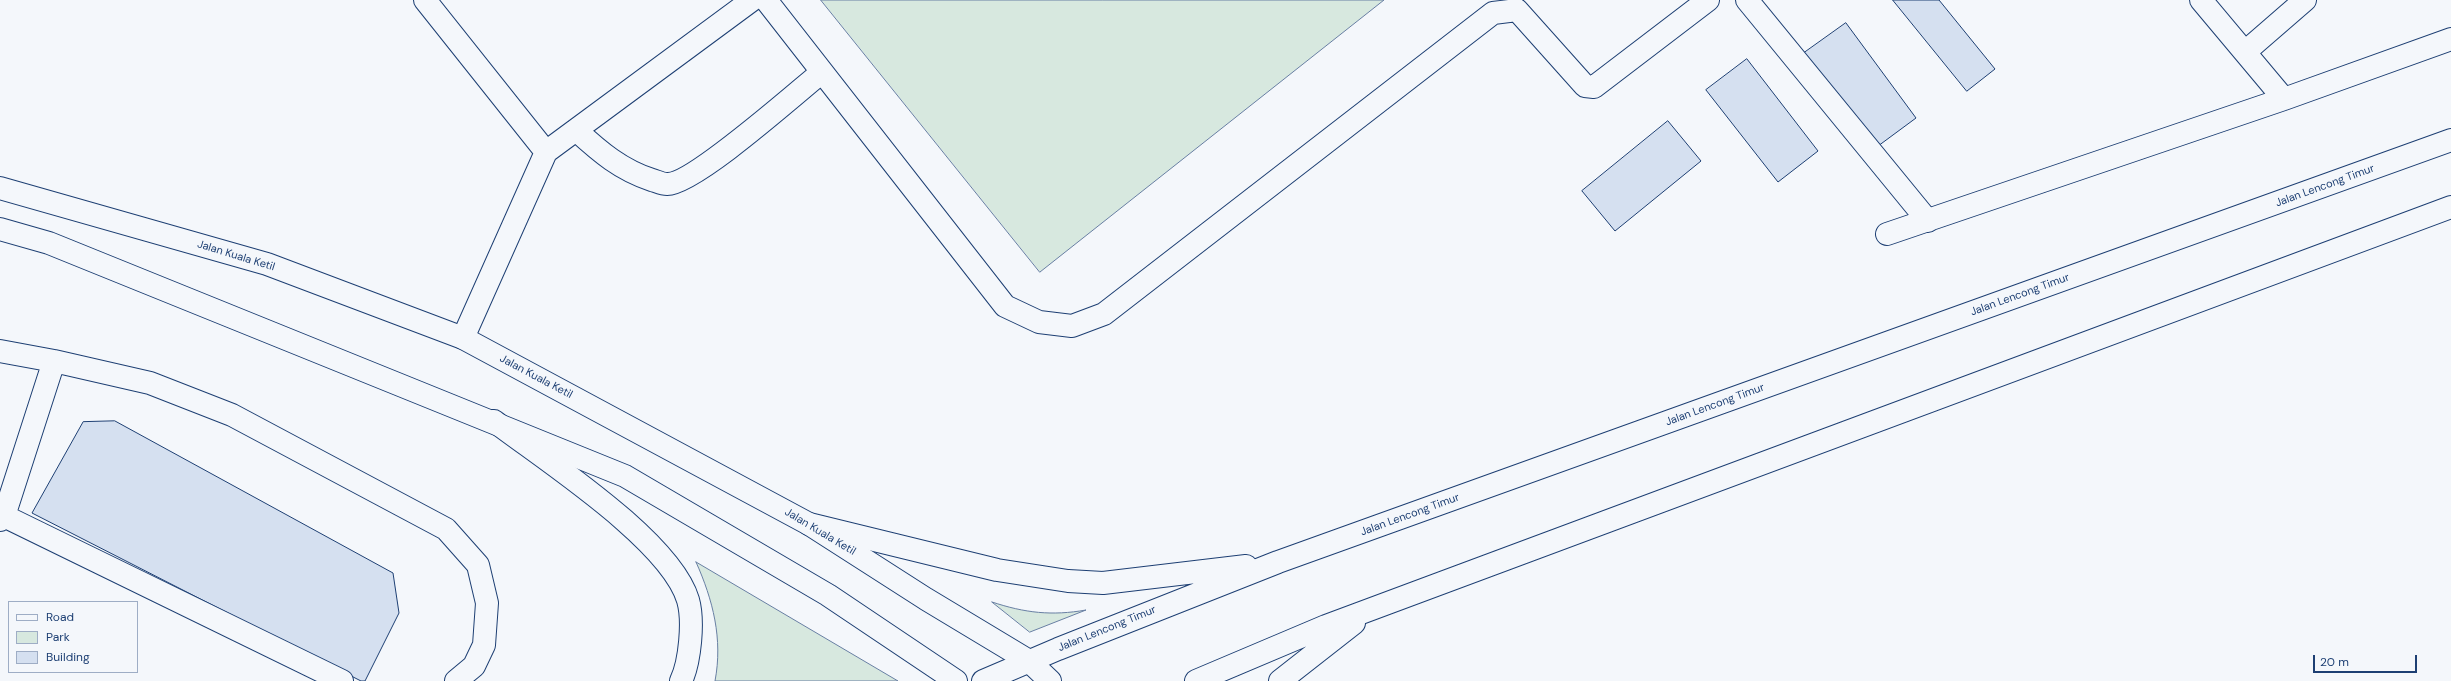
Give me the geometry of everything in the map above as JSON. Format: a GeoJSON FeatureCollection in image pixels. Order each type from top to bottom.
{"type":"FeatureCollection","features":[{"type":"Feature","properties":{"kind":"main road"},"geometry":{"type":"LineString","coordinates":[[425,0],[546,152]]}},
{"type":"Feature","properties":{"kind":"main road"},"geometry":{"type":"LineString","coordinates":[[463,338],[546,152],[752,0]]}},
{"type":"Feature","properties":{"kind":"main road"},"geometry":{"type":"LineString","coordinates":[[766,0],[1005,306],[1039,322],[1072,326],[1104,314],[1493,13],[1517,10],[1585,86],[1594,87],[1708,0]]}},
{"type":"Feature","properties":{"kind":"main road"},"geometry":{"type":"LineString","coordinates":[[1747,0],[1928,221]]}},
{"type":"Feature","properties":{"kind":"main road"},"geometry":{"type":"LineString","coordinates":[[2201,0],[2284,99]]}},
{"type":"Feature","properties":{"kind":"main road"},"geometry":{"type":"LineString","coordinates":[[2245,52],[2305,0]]}},
{"type":"Feature","properties":{"kind":"main road"},"geometry":{"type":"LineString","coordinates":[[1888,234],[2284,99],[2451,39]]}},
{"type":"Feature","properties":{"kind":"main road"},"geometry":{"type":"LineString","coordinates":[[576,130],[604,156],[632,174],[667,184],[681,180],[706,164],[822,72]]}},
{"type":"Feature","properties":{"kind":"main road","name":"Jalan Lencong Timur"},"geometry":{"type":"LineString","coordinates":[[983,681],[1029,661],[1278,562],[2451,140]]}},
{"type":"Feature","properties":{"kind":"main road","name":"Jalan Kuala Ketil"},"geometry":{"type":"LineString","coordinates":[[0,188],[267,264],[463,338],[809,524],[926,599],[1029,661],[1050,681]]}},
{"type":"Feature","properties":{"kind":"main road"},"geometry":{"type":"LineString","coordinates":[[1196,681],[1326,626],[2451,207]]}},
{"type":"Feature","properties":{"kind":"main road"},"geometry":{"type":"LineString","coordinates":[[0,229],[49,243],[494,421],[625,476],[828,595],[956,681]]}},
{"type":"Feature","properties":{"kind":"main road"},"geometry":{"type":"LineString","coordinates":[[0,351],[54,360],[150,383],[232,415],[446,529],[478,565],[487,603],[484,644],[474,666],[456,681]]}},
{"type":"Feature","properties":{"kind":"main road"},"geometry":{"type":"LineString","coordinates":[[54,360],[2,518],[342,681]]}},
{"type":"Feature","properties":{"kind":"main road"},"geometry":{"type":"LineString","coordinates":[[494,421],[623,519],[662,557],[677,578],[688,600],[690,621],[689,648],[685,672],[681,681]]}},
{"type":"Feature","properties":{"kind":"main road"},"geometry":{"type":"LineString","coordinates":[[809,524],[997,570],[1068,580],[1103,583],[1278,562]]}},
{"type":"Feature","properties":{"kind":"main road"},"geometry":{"type":"LineString","coordinates":[[1280,681],[1369,611]]}},
{"type":"Feature","properties":{"kind":"green space"},"geometry":{"type":"Polygon","coordinates":[[[821,0],[1384,0],[1040,272],[821,0]]]}},
{"type":"Feature","properties":{"kind":"green space"},"geometry":{"type":"Polygon","coordinates":[[[696,562],[898,681],[715,681],[718,650],[715,620],[712,605],[696,562]]]}},
{"type":"Feature","properties":{"kind":"green space"},"geometry":{"type":"Polygon","coordinates":[[[992,602],[1016,609],[1050,613],[1086,610],[1030,632],[992,602]]]}},
{"type":"Feature","properties":{"kind":"building"},"geometry":{"type":"Polygon","coordinates":[[[1893,0],[1939,0],[1995,69],[1967,91],[1893,0]]]}},
{"type":"Feature","properties":{"kind":"building"},"geometry":{"type":"Polygon","coordinates":[[[1846,23],[1916,118],[1874,149],[1804,53],[1846,23]]]}},
{"type":"Feature","properties":{"kind":"building"},"geometry":{"type":"Polygon","coordinates":[[[1747,59],[1818,151],[1778,182],[1706,90],[1747,59]]]}},
{"type":"Feature","properties":{"kind":"building"},"geometry":{"type":"Polygon","coordinates":[[[1668,121],[1701,161],[1615,231],[1582,191],[1668,121]]]}},
{"type":"Feature","properties":{"kind":"building"},"geometry":{"type":"Polygon","coordinates":[[[115,421],[393,573],[399,613],[365,681],[361,681],[32,513],[83,422],[115,421]]]}}]}
